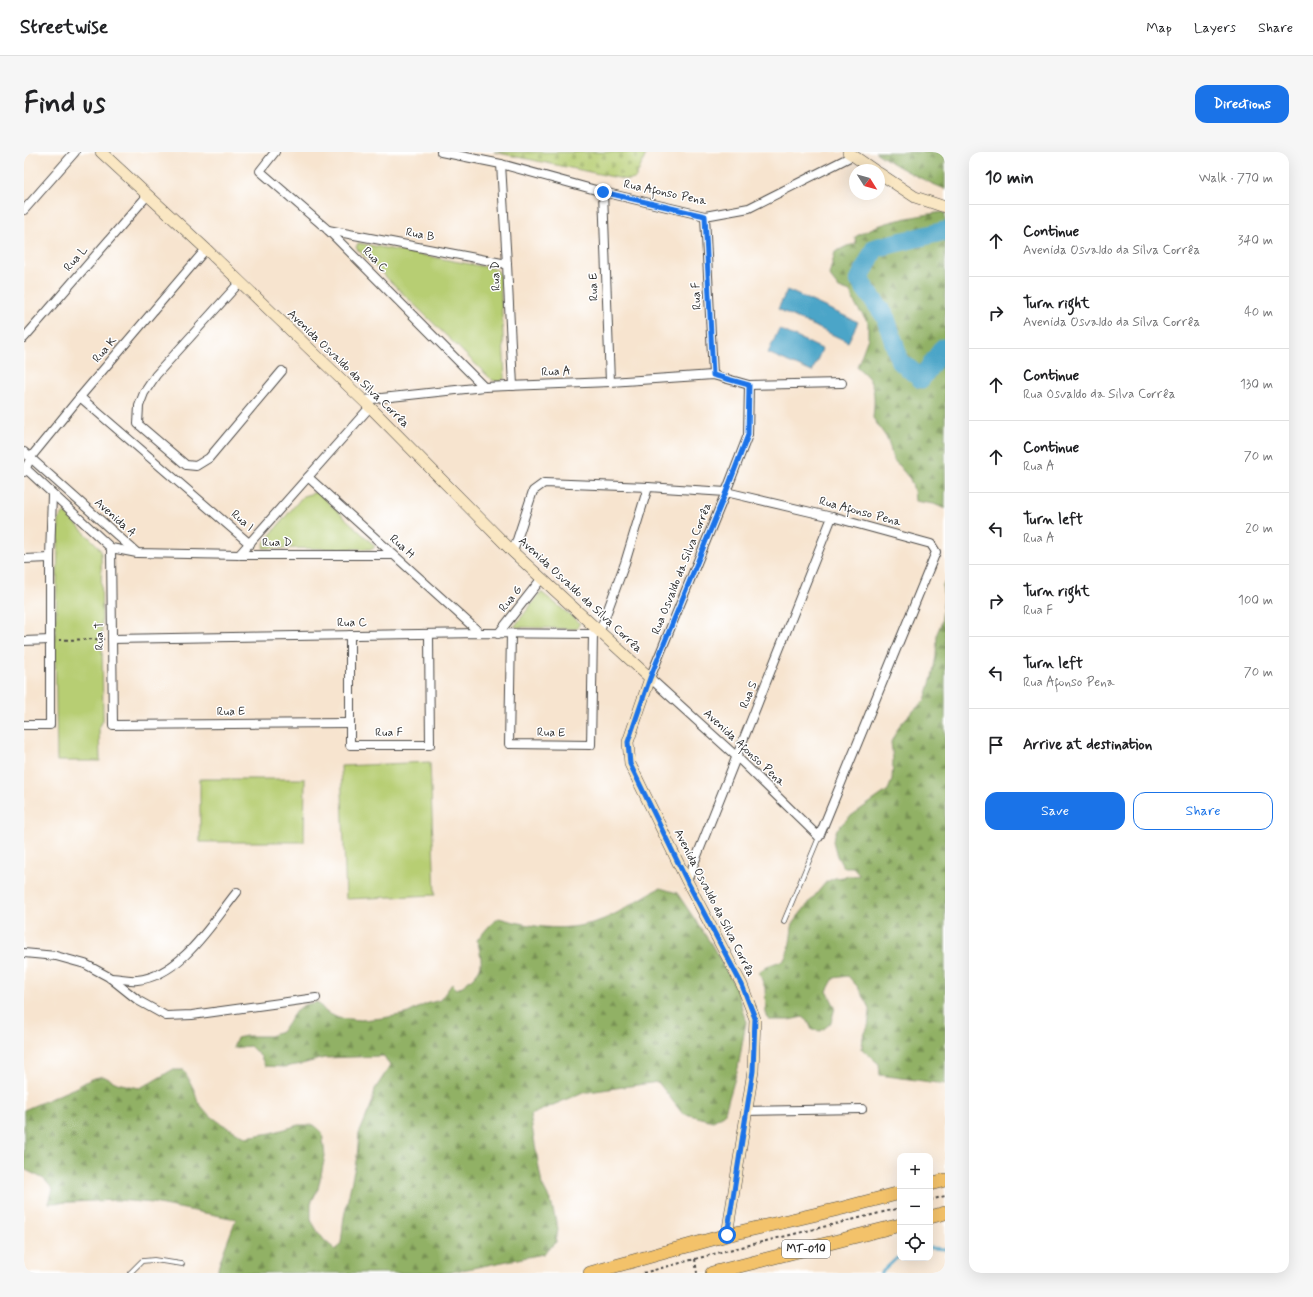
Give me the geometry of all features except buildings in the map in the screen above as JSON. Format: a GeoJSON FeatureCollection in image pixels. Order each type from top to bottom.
{"type":"FeatureCollection","features":[{"type":"Feature","properties":{"kind":"main road"},"geometry":{"type":"LineString","coordinates":[[933,1183],[945,1180]]}},
{"type":"Feature","properties":{"kind":"main road","name":"MT-010"},"geometry":{"type":"LineString","coordinates":[[590,1273],[727,1235],[897,1194]]}},
{"type":"Feature","properties":{"kind":"main road"},"geometry":{"type":"LineString","coordinates":[[933,1216],[945,1213]]}},
{"type":"Feature","properties":{"kind":"main road","name":"MT-010"},"geometry":{"type":"LineString","coordinates":[[712,1273],[741,1269],[897,1225]]}},
{"type":"Feature","properties":{"kind":"street"},"geometry":{"type":"LineString","coordinates":[[24,210],[75,152]]}},
{"type":"Feature","properties":{"kind":"street","name":"Avenida Osvaldo da Silva Corrêa"},"geometry":{"type":"LineString","coordinates":[[101,152],[240,282],[366,404],[513,552],[597,632],[650,678],[628,742],[630,764],[687,881],[742,985],[755,1018],[753,1071],[727,1235]]}},
{"type":"Feature","properties":{"kind":"street","name":"Rua C"},"geometry":{"type":"LineString","coordinates":[[275,152],[260,171],[328,230],[484,387]]}},
{"type":"Feature","properties":{"kind":"street","name":"Rua Afonso Pena"},"geometry":{"type":"LineString","coordinates":[[441,152],[501,164],[603,192],[705,216],[749,208],[850,154]]}},
{"type":"Feature","properties":{"kind":"street"},"geometry":{"type":"LineString","coordinates":[[850,154],[865,164]]}},
{"type":"Feature","properties":{"kind":"street","name":"Rua D"},"geometry":{"type":"LineString","coordinates":[[501,164],[513,386]]}},
{"type":"Feature","properties":{"kind":"street"},"geometry":{"type":"LineString","coordinates":[[885,177],[915,197],[945,207]]}},
{"type":"Feature","properties":{"kind":"street","name":"Rua E"},"geometry":{"type":"LineString","coordinates":[[603,192],[610,382]]}},
{"type":"Feature","properties":{"kind":"street","name":"Rua L"},"geometry":{"type":"LineString","coordinates":[[24,338],[147,196]]}},
{"type":"Feature","properties":{"kind":"street","name":"Rua F"},"geometry":{"type":"LineString","coordinates":[[705,216],[713,375]]}},
{"type":"Feature","properties":{"kind":"street","name":"Rua B"},"geometry":{"type":"LineString","coordinates":[[328,230],[507,264]]}},
{"type":"Feature","properties":{"kind":"street","name":"Rua K"},"geometry":{"type":"LineString","coordinates":[[25,470],[30,457],[206,250]]}},
{"type":"Feature","properties":{"kind":"street"},"geometry":{"type":"LineString","coordinates":[[240,282],[156,375],[144,393],[139,406],[138,424],[186,465],[196,466],[209,458],[282,372]]}},
{"type":"Feature","properties":{"kind":"street","name":"Rua A"},"geometry":{"type":"LineString","coordinates":[[366,404],[484,387],[610,382],[713,375],[749,385],[842,383]]}},
{"type":"Feature","properties":{"kind":"street"},"geometry":{"type":"LineString","coordinates":[[726,492],[748,435],[749,385]]}},
{"type":"Feature","properties":{"kind":"street","name":"Rua I"},"geometry":{"type":"LineString","coordinates":[[80,397],[250,544],[308,477],[366,404]]}},
{"type":"Feature","properties":{"kind":"street","name":"Avenida A"},"geometry":{"type":"LineString","coordinates":[[24,452],[137,553]]}},
{"type":"Feature","properties":{"kind":"street","name":"Avenida A"},"geometry":{"type":"LineString","coordinates":[[25,470],[111,548],[137,553]]}},
{"type":"Feature","properties":{"kind":"street","name":"Rua H"},"geometry":{"type":"LineString","coordinates":[[308,477],[392,555],[480,633]]}},
{"type":"Feature","properties":{"kind":"street","name":"Rua Afonso Pena"},"geometry":{"type":"LineString","coordinates":[[513,552],[533,492],[544,483],[726,492],[832,517],[931,544],[936,552],[819,837]]}},
{"type":"Feature","properties":{"kind":"street"},"geometry":{"type":"LineString","coordinates":[[597,632],[625,563],[648,487]]}},
{"type":"Feature","properties":{"kind":"street","name":"Rua Osvaldo da Silva Corrêa"},"geometry":{"type":"LineString","coordinates":[[650,678],[726,492]]}},
{"type":"Feature","properties":{"kind":"street"},"geometry":{"type":"LineString","coordinates":[[24,725],[50,725],[50,558],[52,494]]}},
{"type":"Feature","properties":{"kind":"street","name":"Rua S"},"geometry":{"type":"LineString","coordinates":[[687,881],[832,517]]}},
{"type":"Feature","properties":{"kind":"street"},"geometry":{"type":"LineString","coordinates":[[239,555],[250,544]]}},
{"type":"Feature","properties":{"kind":"street","name":"Rua T"},"geometry":{"type":"LineString","coordinates":[[111,548],[113,725]]}},
{"type":"Feature","properties":{"kind":"street","name":"Rua D"},"geometry":{"type":"LineString","coordinates":[[137,553],[392,555]]}},
{"type":"Feature","properties":{"kind":"street"},"geometry":{"type":"LineString","coordinates":[[24,559],[50,558]]}},
{"type":"Feature","properties":{"kind":"street","name":"Rua G"},"geometry":{"type":"LineString","coordinates":[[498,634],[542,578]]}},
{"type":"Feature","properties":{"kind":"street","name":"Rua C"},"geometry":{"type":"LineString","coordinates":[[112,639],[597,632]]}},
{"type":"Feature","properties":{"kind":"street","name":"Rua E"},"geometry":{"type":"LineString","coordinates":[[511,634],[509,744],[591,746],[597,632]]}},
{"type":"Feature","properties":{"kind":"street","name":"Rua F"},"geometry":{"type":"LineString","coordinates":[[350,635],[350,745],[430,745],[429,634]]}},
{"type":"Feature","properties":{"kind":"street"},"geometry":{"type":"LineString","coordinates":[[24,641],[50,640]]}},
{"type":"Feature","properties":{"kind":"street","name":"Avenida Afonso Pena"},"geometry":{"type":"LineString","coordinates":[[650,678],[737,757],[819,837]]}},
{"type":"Feature","properties":{"kind":"street","name":"Rua E"},"geometry":{"type":"LineString","coordinates":[[113,725],[349,723]]}},
{"type":"Feature","properties":{"kind":"street"},"geometry":{"type":"LineString","coordinates":[[109,978],[137,980],[162,973],[188,953],[237,892]]}},
{"type":"Feature","properties":{"kind":"street"},"geometry":{"type":"LineString","coordinates":[[24,953],[56,956],[85,964],[109,978],[139,1001],[166,1016],[192,1015],[316,998]]}},
{"type":"Feature","properties":{"kind":"street"},"geometry":{"type":"LineString","coordinates":[[746,1111],[862,1108]]}},
{"type":"Feature","properties":{"kind":"lane"},"geometry":{"type":"LineString","coordinates":[[784,921],[819,837]]}},
{"type":"Feature","properties":{"kind":"lane"},"geometry":{"type":"LineString","coordinates":[[130,1273],[142,1261],[154,1260],[182,1264]]}},
{"type":"Feature","properties":{"kind":"path"},"geometry":{"type":"LineString","coordinates":[[50,640],[112,639]]}},
{"type":"Feature","properties":{"kind":"path"},"geometry":{"type":"LineString","coordinates":[[933,1199],[945,1196]]}},
{"type":"Feature","properties":{"kind":"path"},"geometry":{"type":"LineString","coordinates":[[643,1273],[897,1209]]}},
{"type":"Feature","properties":{"kind":"path"},"geometry":{"type":"LineString","coordinates":[[695,1259],[697,1273]]}},
{"type":"Feature","properties":{"kind":"green space"},"geometry":{"type":"Polygon","coordinates":[[[494,152],[647,152],[635,179],[628,180],[494,152]]]}},
{"type":"Feature","properties":{"kind":"green space"},"geometry":{"type":"Polygon","coordinates":[[[875,152],[945,152],[945,189],[909,172],[875,152]]]}},
{"type":"Feature","properties":{"kind":"green space"},"geometry":{"type":"Polygon","coordinates":[[[942,212],[945,213],[945,509],[934,504],[915,501],[914,490],[910,479],[893,459],[888,440],[873,418],[874,399],[872,385],[868,377],[857,367],[868,338],[868,322],[856,306],[850,292],[839,288],[829,275],[835,252],[847,246],[856,244],[855,237],[886,223],[942,212]]]}},
{"type":"Feature","properties":{"kind":"green space"},"geometry":{"type":"Polygon","coordinates":[[[358,243],[496,269],[500,274],[505,378],[499,382],[492,380],[356,248],[358,243]]]}},
{"type":"Feature","properties":{"kind":"green space"},"geometry":{"type":"Polygon","coordinates":[[[317,492],[375,546],[373,549],[263,548],[265,541],[303,496],[317,492]]]}},
{"type":"Feature","properties":{"kind":"green space"},"geometry":{"type":"Polygon","coordinates":[[[64,512],[101,551],[103,720],[99,728],[100,761],[57,761],[55,640],[59,519],[64,512]]]}},
{"type":"Feature","properties":{"kind":"green space"},"geometry":{"type":"Polygon","coordinates":[[[945,582],[945,1084],[880,1075],[879,1064],[862,1049],[863,1037],[868,1027],[870,1012],[865,999],[857,986],[848,976],[834,978],[827,991],[835,1007],[831,1023],[821,1031],[812,1030],[808,1021],[803,1017],[789,1020],[769,1020],[766,1013],[765,988],[759,972],[767,966],[784,960],[789,948],[792,926],[795,920],[826,882],[835,878],[860,875],[853,867],[843,867],[837,856],[833,841],[837,829],[848,818],[888,790],[892,780],[893,760],[891,742],[899,726],[925,700],[932,677],[936,656],[937,633],[941,624],[944,597],[942,586],[945,582]]]}},
{"type":"Feature","properties":{"kind":"green space"},"geometry":{"type":"Polygon","coordinates":[[[541,592],[580,623],[576,629],[514,627],[541,592]]]}},
{"type":"Feature","properties":{"kind":"green space"},"geometry":{"type":"Polygon","coordinates":[[[430,762],[435,895],[346,899],[341,766],[430,762]]]}},
{"type":"Feature","properties":{"kind":"green space"},"geometry":{"type":"Polygon","coordinates":[[[200,779],[305,779],[304,842],[200,842],[200,779]]]}},
{"type":"Feature","properties":{"kind":"green space"},"geometry":{"type":"Polygon","coordinates":[[[660,888],[677,893],[710,942],[736,987],[746,1022],[738,1068],[724,1115],[713,1121],[682,1113],[658,1082],[581,1093],[530,1115],[542,1185],[551,1202],[558,1229],[556,1242],[543,1254],[447,1273],[217,1273],[236,1219],[153,1203],[117,1200],[49,1203],[53,1189],[44,1179],[24,1169],[24,1110],[77,1087],[91,1079],[103,1076],[117,1083],[139,1088],[172,1070],[184,1070],[195,1092],[198,1102],[208,1114],[245,1137],[271,1133],[299,1125],[314,1125],[322,1132],[325,1156],[318,1189],[311,1203],[311,1220],[325,1241],[336,1250],[341,1243],[344,1217],[357,1157],[359,1134],[372,1103],[375,1089],[390,1066],[384,1056],[324,1058],[284,1067],[265,1066],[261,1057],[250,1046],[233,1048],[237,1038],[246,1036],[270,1036],[281,1032],[296,1011],[304,1005],[317,1002],[326,1012],[338,1018],[361,1020],[406,1014],[426,1004],[440,1000],[452,984],[457,989],[473,977],[481,965],[477,940],[490,925],[499,918],[552,928],[577,926],[611,916],[660,888]]]}},
{"type":"Feature","properties":{"kind":"water"},"geometry":{"type":"Polygon","coordinates":[[[787,290],[858,322],[848,342],[778,309],[787,290]]]}},
{"type":"Feature","properties":{"kind":"water"},"geometry":{"type":"Polygon","coordinates":[[[779,329],[822,349],[812,372],[768,353],[779,329]]]}},
{"type":"Feature","properties":{"kind":"waterway"},"geometry":{"type":"LineString","coordinates":[[945,231],[875,248],[859,280],[885,316],[900,361],[921,379],[943,348],[945,349]]}},
{"type":"Feature","properties":{"kind":"waterway"},"geometry":{"type":"LineString","coordinates":[[933,1248],[945,1249]]}},
{"type":"Feature","properties":{"kind":"waterway"},"geometry":{"type":"LineString","coordinates":[[881,1273],[897,1258]]}},
{"type":"Feature","properties":{"kind":"route"},"geometry":{"type":"LineString","coordinates":[[603,192],[705,216],[713,375],[749,385],[748,435],[650,678],[628,742],[630,764],[687,881],[742,985],[755,1018],[753,1071],[727,1235]]}}]}
